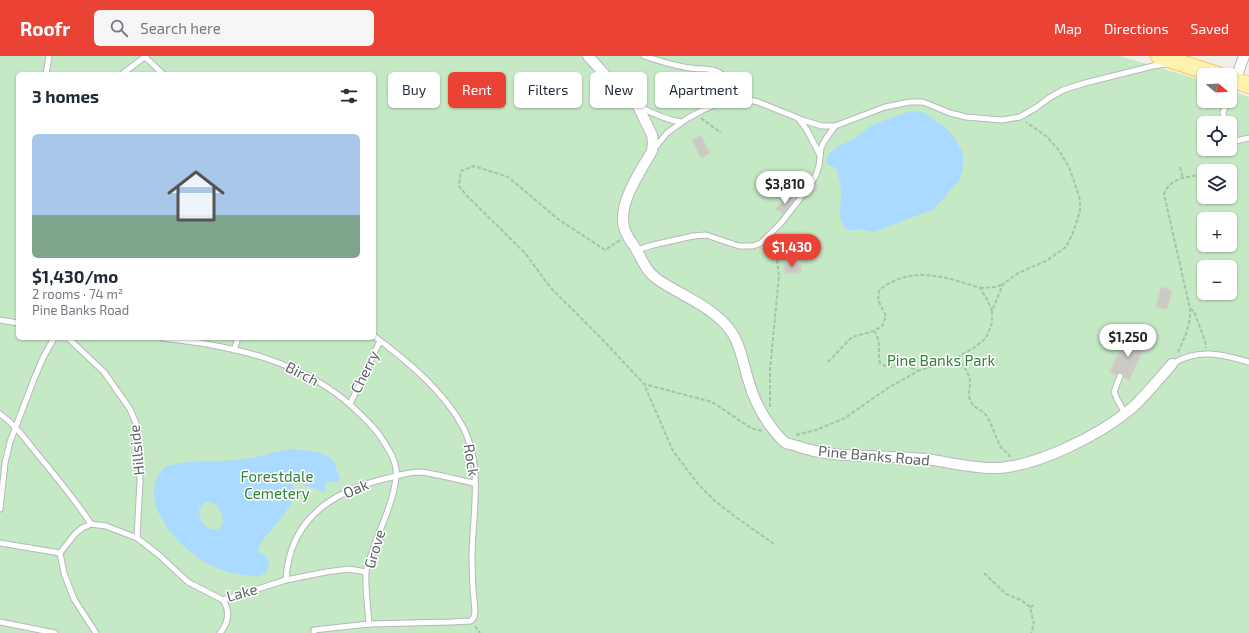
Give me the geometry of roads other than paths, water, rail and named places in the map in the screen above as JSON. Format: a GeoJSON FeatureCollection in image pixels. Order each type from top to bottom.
{"type":"FeatureCollection","features":[{"type":"Feature","properties":{"kind":"main road"},"geometry":{"type":"LineString","coordinates":[[1159,56],[1197,69]]}},
{"type":"Feature","properties":{"kind":"street"},"geometry":{"type":"LineString","coordinates":[[588,56],[603,72]]}},
{"type":"Feature","properties":{"kind":"street"},"geometry":{"type":"LineString","coordinates":[[1237,81],[1244,56]]}},
{"type":"Feature","properties":{"kind":"street"},"geometry":{"type":"LineString","coordinates":[[638,108],[652,135],[652,151]]}},
{"type":"Feature","properties":{"kind":"street","name":"Pine Banks Road"},"geometry":{"type":"LineString","coordinates":[[652,151],[627,199],[623,217],[623,226],[626,236],[637,250],[642,264],[656,279],[706,307],[728,326],[736,339],[748,381],[765,419],[778,436],[786,443],[804,449],[828,454],[925,459],[993,468],[1010,466],[1027,462],[1082,441],[1109,425],[1133,407],[1172,364]]}},
{"type":"Feature","properties":{"kind":"lane"},"geometry":{"type":"LineString","coordinates":[[46,72],[49,56]]}},
{"type":"Feature","properties":{"kind":"lane"},"geometry":{"type":"LineString","coordinates":[[125,72],[145,56],[161,72]]}},
{"type":"Feature","properties":{"kind":"lane"},"geometry":{"type":"LineString","coordinates":[[644,56],[674,65],[718,72]]}},
{"type":"Feature","properties":{"kind":"lane"},"geometry":{"type":"LineString","coordinates":[[752,101],[763,103],[798,118],[822,126],[835,126],[885,107],[910,102],[923,102],[950,113],[1002,120],[1020,117],[1063,90],[1153,66],[1178,63]]}},
{"type":"Feature","properties":{"kind":"lane"},"geometry":{"type":"LineString","coordinates":[[643,108],[651,113],[670,120],[682,122]]}},
{"type":"Feature","properties":{"kind":"lane"},"geometry":{"type":"LineString","coordinates":[[652,151],[667,134],[682,122],[708,108]]}},
{"type":"Feature","properties":{"kind":"lane"},"geometry":{"type":"LineString","coordinates":[[798,118],[807,130],[820,155]]}},
{"type":"Feature","properties":{"kind":"lane"},"geometry":{"type":"LineString","coordinates":[[637,250],[693,236],[706,235],[739,246],[746,247],[760,243],[781,223],[810,187],[819,166],[820,155],[825,140],[835,126]]}},
{"type":"Feature","properties":{"kind":"lane"},"geometry":{"type":"LineString","coordinates":[[1237,141],[1249,138]]}},
{"type":"Feature","properties":{"kind":"lane"},"geometry":{"type":"LineString","coordinates":[[0,320],[16,323]]}},
{"type":"Feature","properties":{"kind":"lane","name":"Rock"},"geometry":{"type":"LineString","coordinates":[[369,624],[471,621],[474,617],[475,611],[472,558],[475,512],[475,476],[474,462],[469,443],[463,427],[436,390],[421,375],[376,338]]}},
{"type":"Feature","properties":{"kind":"lane"},"geometry":{"type":"LineString","coordinates":[[0,509],[5,463],[10,442],[34,379],[53,340]]}},
{"type":"Feature","properties":{"kind":"lane","name":"Hillside"},"geometry":{"type":"LineString","coordinates":[[70,340],[104,372],[130,409],[138,428],[140,480],[137,538]]}},
{"type":"Feature","properties":{"kind":"lane","name":"Birch"},"geometry":{"type":"LineString","coordinates":[[178,340],[234,350],[277,361],[300,371],[334,392],[350,404],[377,432],[395,464],[397,476]]}},
{"type":"Feature","properties":{"kind":"lane"},"geometry":{"type":"LineString","coordinates":[[234,350],[237,340]]}},
{"type":"Feature","properties":{"kind":"lane","name":"Cherry"},"geometry":{"type":"LineString","coordinates":[[350,404],[380,341]]}},
{"type":"Feature","properties":{"kind":"lane"},"geometry":{"type":"LineString","coordinates":[[1172,364],[1182,358],[1208,354],[1215,354],[1249,362]]}},
{"type":"Feature","properties":{"kind":"lane"},"geometry":{"type":"LineString","coordinates":[[1120,376],[1114,392],[1125,413]]}},
{"type":"Feature","properties":{"kind":"lane"},"geometry":{"type":"LineString","coordinates":[[0,414],[11,422],[48,466],[80,506],[91,524],[82,528],[75,534],[60,553],[64,573],[74,599],[96,633]]}},
{"type":"Feature","properties":{"kind":"lane","name":"Oak"},"geometry":{"type":"LineString","coordinates":[[286,580],[287,564],[300,530],[312,515],[328,502],[347,492],[371,482],[406,473],[420,472],[474,484]]}},
{"type":"Feature","properties":{"kind":"lane","name":"Grove"},"geometry":{"type":"LineString","coordinates":[[369,624],[366,572],[397,476]]}},
{"type":"Feature","properties":{"kind":"lane","name":"Lake"},"geometry":{"type":"LineString","coordinates":[[91,524],[106,526],[137,538],[159,555],[188,582],[223,600],[286,580],[349,569],[366,572]]}},
{"type":"Feature","properties":{"kind":"lane"},"geometry":{"type":"LineString","coordinates":[[0,543],[60,553]]}},
{"type":"Feature","properties":{"kind":"lane"},"geometry":{"type":"LineString","coordinates":[[220,633],[227,622],[228,615],[227,606],[223,600]]}},
{"type":"Feature","properties":{"kind":"lane"},"geometry":{"type":"LineString","coordinates":[[0,622],[55,633]]}},
{"type":"Feature","properties":{"kind":"lane"},"geometry":{"type":"LineString","coordinates":[[314,633],[314,630],[369,624]]}},
{"type":"Feature","properties":{"kind":"water"},"geometry":{"type":"Polygon","coordinates":[[[917,111],[925,113],[943,125],[953,136],[963,153],[963,168],[960,179],[934,209],[874,232],[861,229],[849,231],[842,223],[840,213],[841,190],[836,168],[827,164],[827,156],[837,147],[854,139],[874,124],[908,112],[917,111]]]}},
{"type":"Feature","properties":{"kind":"water"},"geometry":{"type":"Polygon","coordinates":[[[294,449],[326,455],[334,463],[340,478],[338,482],[328,482],[325,484],[324,492],[295,482],[292,485],[295,491],[290,505],[260,544],[258,552],[266,557],[269,563],[268,568],[262,575],[252,576],[228,572],[201,560],[178,541],[160,516],[155,502],[154,489],[158,476],[167,466],[189,462],[244,459],[294,449]],[[204,502],[199,509],[200,517],[204,524],[210,529],[219,529],[223,524],[221,512],[216,505],[209,502],[204,502]]]}},
{"type":"Feature","properties":{"kind":"park label","name":"Pine Banks Park"},"geometry":{"type":"Point","coordinates":[941,361]}},
{"type":"Feature","properties":{"kind":"park label","name":"Forestdale Cemetery"},"geometry":{"type":"Point","coordinates":[277,486]}}]}
